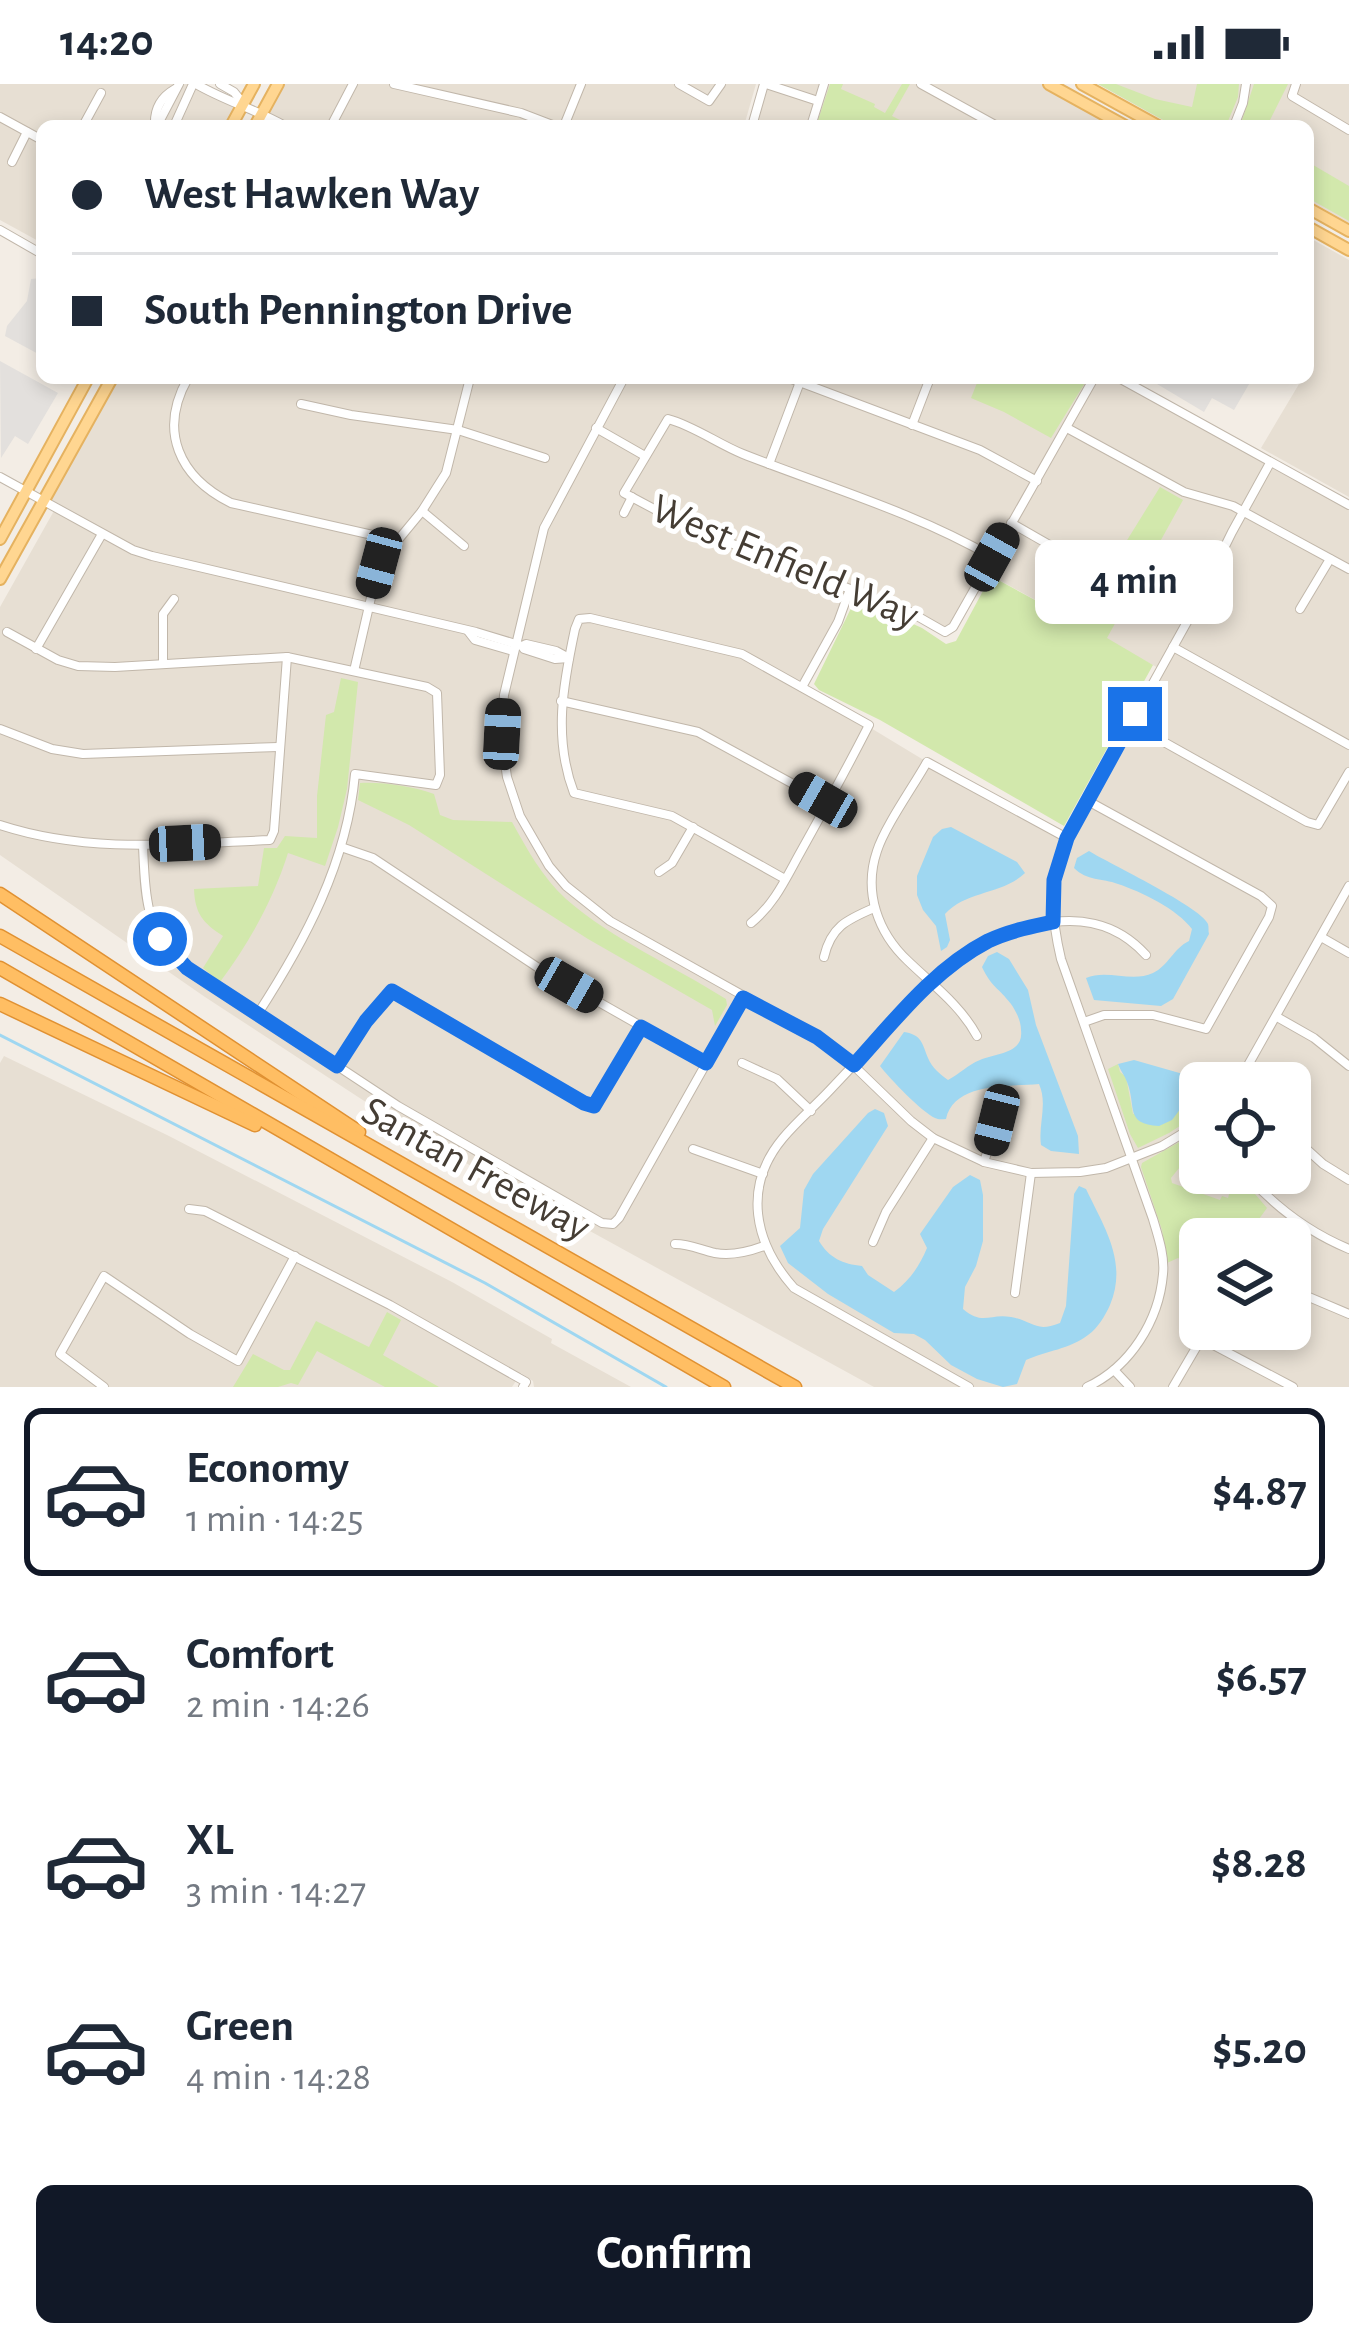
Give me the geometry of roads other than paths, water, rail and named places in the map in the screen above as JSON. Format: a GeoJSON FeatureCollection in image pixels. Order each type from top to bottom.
{"type":"FeatureCollection","features":[{"type":"Feature","properties":{"kind":"highway"},"geometry":{"type":"LineString","coordinates":[[0,894],[458,1197]]}},
{"type":"Feature","properties":{"kind":"highway","name":"Santan Freeway"},"geometry":{"type":"LineString","coordinates":[[0,936],[797,1387]]}},
{"type":"Feature","properties":{"kind":"highway","name":"Santan Freeway"},"geometry":{"type":"LineString","coordinates":[[0,968],[724,1387]]}},
{"type":"Feature","properties":{"kind":"highway"},"geometry":{"type":"LineString","coordinates":[[0,1004],[353,1173]]}},
{"type":"Feature","properties":{"kind":"main road"},"geometry":{"type":"LineString","coordinates":[[234,120],[254,84]]}},
{"type":"Feature","properties":{"kind":"main road"},"geometry":{"type":"LineString","coordinates":[[258,120],[278,84]]}},
{"type":"Feature","properties":{"kind":"main road"},"geometry":{"type":"LineString","coordinates":[[1049,84],[1114,120]]}},
{"type":"Feature","properties":{"kind":"main road"},"geometry":{"type":"LineString","coordinates":[[1082,84],[1147,120]]}},
{"type":"Feature","properties":{"kind":"main road"},"geometry":{"type":"LineString","coordinates":[[1314,211],[1349,231]]}},
{"type":"Feature","properties":{"kind":"main road"},"geometry":{"type":"LineString","coordinates":[[1314,230],[1349,250]]}},
{"type":"Feature","properties":{"kind":"main road"},"geometry":{"type":"LineString","coordinates":[[0,539],[85,384]]}},
{"type":"Feature","properties":{"kind":"main road"},"geometry":{"type":"LineString","coordinates":[[0,579],[109,384]]}},
{"type":"Feature","properties":{"kind":"street"},"geometry":{"type":"LineString","coordinates":[[178,120],[195,84],[227,103],[243,104],[274,120]]}},
{"type":"Feature","properties":{"kind":"street"},"geometry":{"type":"LineString","coordinates":[[220,84],[243,104]]}},
{"type":"Feature","properties":{"kind":"street"},"geometry":{"type":"LineString","coordinates":[[335,120],[353,84]]}},
{"type":"Feature","properties":{"kind":"street"},"geometry":{"type":"LineString","coordinates":[[394,84],[539,120]]}},
{"type":"Feature","properties":{"kind":"street"},"geometry":{"type":"LineString","coordinates":[[567,120],[581,84]]}},
{"type":"Feature","properties":{"kind":"street"},"geometry":{"type":"LineString","coordinates":[[680,84],[709,101],[721,84]]}},
{"type":"Feature","properties":{"kind":"street"},"geometry":{"type":"LineString","coordinates":[[754,120],[765,84],[818,101]]}},
{"type":"Feature","properties":{"kind":"street"},"geometry":{"type":"LineString","coordinates":[[813,120],[824,84]]}},
{"type":"Feature","properties":{"kind":"street"},"geometry":{"type":"LineString","coordinates":[[921,84],[986,120]]}},
{"type":"Feature","properties":{"kind":"street"},"geometry":{"type":"LineString","coordinates":[[1236,120],[1246,84]]}},
{"type":"Feature","properties":{"kind":"street"},"geometry":{"type":"LineString","coordinates":[[1296,84],[1292,96],[1349,130]]}},
{"type":"Feature","properties":{"kind":"street"},"geometry":{"type":"LineString","coordinates":[[159,120],[178,86]]}},
{"type":"Feature","properties":{"kind":"street"},"geometry":{"type":"LineString","coordinates":[[85,120],[101,93]]}},
{"type":"Feature","properties":{"kind":"street"},"geometry":{"type":"LineString","coordinates":[[0,117],[36,137]]}},
{"type":"Feature","properties":{"kind":"street"},"geometry":{"type":"LineString","coordinates":[[12,162],[27,132]]}},
{"type":"Feature","properties":{"kind":"street"},"geometry":{"type":"LineString","coordinates":[[0,230],[36,251]]}},
{"type":"Feature","properties":{"kind":"street"},"geometry":{"type":"LineString","coordinates":[[185,384],[177,398],[174,434],[178,453],[209,492],[231,502],[377,536],[393,544]]}},
{"type":"Feature","properties":{"kind":"street"},"geometry":{"type":"LineString","coordinates":[[354,671],[379,563],[422,511],[446,472],[469,384]]}},
{"type":"Feature","properties":{"kind":"street"},"geometry":{"type":"LineString","coordinates":[[621,384],[544,528],[502,715],[507,776],[527,832],[549,866],[610,922],[817,1037],[933,1138],[984,1162],[1031,1173],[1080,1172],[1132,1160],[1179,1136]]}},
{"type":"Feature","properties":{"kind":"street"},"geometry":{"type":"LineString","coordinates":[[769,464],[799,384]]}},
{"type":"Feature","properties":{"kind":"street"},"geometry":{"type":"LineString","coordinates":[[805,384],[980,450],[1037,482]]}},
{"type":"Feature","properties":{"kind":"street"},"geometry":{"type":"LineString","coordinates":[[912,424],[928,384]]}},
{"type":"Feature","properties":{"kind":"street"},"geometry":{"type":"LineString","coordinates":[[624,513],[645,456],[668,419],[723,446],[945,531],[992,557],[1091,384]]}},
{"type":"Feature","properties":{"kind":"street"},"geometry":{"type":"LineString","coordinates":[[1130,384],[1349,506]]}},
{"type":"Feature","properties":{"kind":"street"},"geometry":{"type":"LineString","coordinates":[[301,404],[351,416],[458,430],[545,458]]}},
{"type":"Feature","properties":{"kind":"street"},"geometry":{"type":"LineString","coordinates":[[596,428],[645,456]]}},
{"type":"Feature","properties":{"kind":"street"},"geometry":{"type":"LineString","coordinates":[[1067,428],[1184,492],[1244,512],[1349,569]]}},
{"type":"Feature","properties":{"kind":"street"},"geometry":{"type":"LineString","coordinates":[[167,457],[178,453]]}},
{"type":"Feature","properties":{"kind":"street"},"geometry":{"type":"LineString","coordinates":[[1087,1387],[1114,1370],[1145,1334],[1163,1274],[1154,1220],[1061,959],[1053,922],[1054,880],[1067,838],[1270,463]]}},
{"type":"Feature","properties":{"kind":"street"},"geometry":{"type":"LineString","coordinates":[[0,477],[133,550],[172,563],[468,630],[475,640],[526,644],[569,658]]}},
{"type":"Feature","properties":{"kind":"street","name":"West Enfield Way"},"geometry":{"type":"LineString","coordinates":[[628,495],[686,526],[910,612],[945,632],[992,557]]}},
{"type":"Feature","properties":{"kind":"street"},"geometry":{"type":"LineString","coordinates":[[422,511],[464,546]]}},
{"type":"Feature","properties":{"kind":"street"},"geometry":{"type":"LineString","coordinates":[[1011,522],[1136,594],[1192,613]]}},
{"type":"Feature","properties":{"kind":"street"},"geometry":{"type":"LineString","coordinates":[[36,649],[102,533]]}},
{"type":"Feature","properties":{"kind":"street"},"geometry":{"type":"LineString","coordinates":[[1300,609],[1330,559]]}},
{"type":"Feature","properties":{"kind":"street"},"geometry":{"type":"LineString","coordinates":[[802,687],[838,622],[850,589]]}},
{"type":"Feature","properties":{"kind":"street"},"geometry":{"type":"LineString","coordinates":[[163,663],[163,614],[174,598]]}},
{"type":"Feature","properties":{"kind":"street"},"geometry":{"type":"LineString","coordinates":[[751,923],[767,910],[785,879],[828,803],[869,725],[742,654],[580,619],[560,701],[561,743],[574,793],[672,816],[785,879]]}},
{"type":"Feature","properties":{"kind":"street"},"geometry":{"type":"LineString","coordinates":[[7,632],[78,666],[287,657],[437,693],[440,775],[436,785],[355,774],[341,847],[311,924],[257,1015]]}},
{"type":"Feature","properties":{"kind":"street"},"geometry":{"type":"LineString","coordinates":[[1173,647],[1349,745]]}},
{"type":"Feature","properties":{"kind":"street"},"geometry":{"type":"LineString","coordinates":[[0,825],[80,844],[270,839],[287,657]]}},
{"type":"Feature","properties":{"kind":"street"},"geometry":{"type":"LineString","coordinates":[[560,701],[698,732],[828,803]]}},
{"type":"Feature","properties":{"kind":"street"},"geometry":{"type":"LineString","coordinates":[[1130,723],[1318,825],[1349,772]]}},
{"type":"Feature","properties":{"kind":"street"},"geometry":{"type":"LineString","coordinates":[[0,729],[52,749],[83,754],[278,747]]}},
{"type":"Feature","properties":{"kind":"street"},"geometry":{"type":"LineString","coordinates":[[976,1036],[967,1017],[885,934],[874,908],[877,850],[927,762],[1067,838]]}},
{"type":"Feature","properties":{"kind":"street"},"geometry":{"type":"LineString","coordinates":[[1084,1022],[1104,1015],[1153,1015],[1205,1029],[1273,906],[1088,801]]}},
{"type":"Feature","properties":{"kind":"street"},"geometry":{"type":"LineString","coordinates":[[659,872],[673,863],[693,827]]}},
{"type":"Feature","properties":{"kind":"street"},"geometry":{"type":"LineString","coordinates":[[143,845],[150,917],[160,939],[187,968],[430,1126],[602,1223],[613,1224],[743,998]]}},
{"type":"Feature","properties":{"kind":"street"},"geometry":{"type":"LineString","coordinates":[[341,847],[373,858],[537,967],[706,1063]]}},
{"type":"Feature","properties":{"kind":"street"},"geometry":{"type":"LineString","coordinates":[[1250,1062],[1349,886]]}},
{"type":"Feature","properties":{"kind":"street"},"geometry":{"type":"LineString","coordinates":[[824,957],[829,938],[843,923],[874,908]]}},
{"type":"Feature","properties":{"kind":"street"},"geometry":{"type":"LineString","coordinates":[[969,1387],[794,1288],[764,1246],[757,1210],[763,1174],[782,1140],[958,959],[1013,931],[1053,922],[1111,929],[1146,955]]}},
{"type":"Feature","properties":{"kind":"street"},"geometry":{"type":"LineString","coordinates":[[1321,937],[1349,953]]}},
{"type":"Feature","properties":{"kind":"street"},"geometry":{"type":"LineString","coordinates":[[337,1066],[392,991],[594,1106],[641,1027]]}},
{"type":"Feature","properties":{"kind":"street"},"geometry":{"type":"LineString","coordinates":[[1277,1017],[1349,1066]]}},
{"type":"Feature","properties":{"kind":"street"},"geometry":{"type":"LineString","coordinates":[[742,1063],[777,1078],[811,1111]]}},
{"type":"Feature","properties":{"kind":"street"},"geometry":{"type":"LineString","coordinates":[[984,1162],[999,1102]]}},
{"type":"Feature","properties":{"kind":"street"},"geometry":{"type":"LineString","coordinates":[[873,1242],[886,1212],[933,1138]]}},
{"type":"Feature","properties":{"kind":"street"},"geometry":{"type":"LineString","coordinates":[[694,1149],[763,1174]]}},
{"type":"Feature","properties":{"kind":"street"},"geometry":{"type":"LineString","coordinates":[[1311,1153],[1349,1180]]}},
{"type":"Feature","properties":{"kind":"street"},"geometry":{"type":"LineString","coordinates":[[1015,1293],[1031,1173]]}},
{"type":"Feature","properties":{"kind":"street"},"geometry":{"type":"LineString","coordinates":[[1264,1194],[1295,1220],[1349,1249]]}},
{"type":"Feature","properties":{"kind":"street"},"geometry":{"type":"LineString","coordinates":[[189,1209],[205,1211],[295,1256],[525,1384]]}},
{"type":"Feature","properties":{"kind":"street"},"geometry":{"type":"LineString","coordinates":[[675,1244],[730,1254],[764,1246]]}},
{"type":"Feature","properties":{"kind":"street"},"geometry":{"type":"LineString","coordinates":[[104,1387],[60,1354],[104,1276],[238,1361],[295,1256]]}},
{"type":"Feature","properties":{"kind":"street"},"geometry":{"type":"LineString","coordinates":[[1311,1298],[1349,1314]]}},
{"type":"Feature","properties":{"kind":"street"},"geometry":{"type":"LineString","coordinates":[[1173,1387],[1195,1350]]}},
{"type":"Feature","properties":{"kind":"street"},"geometry":{"type":"LineString","coordinates":[[1231,1350],[1294,1387]]}},
{"type":"Feature","properties":{"kind":"street"},"geometry":{"type":"LineString","coordinates":[[1114,1370],[1130,1387]]}},
{"type":"Feature","properties":{"kind":"water"},"geometry":{"type":"Polygon","coordinates":[[[951,827],[1017,862],[1025,873],[945,914],[950,940],[941,951],[936,926],[917,895],[917,876],[933,837],[951,827]]]}},
{"type":"Feature","properties":{"kind":"water"},"geometry":{"type":"Polygon","coordinates":[[[1089,851],[1173,897],[1208,924],[1209,934],[1173,999],[1161,1006],[1094,1000],[1086,978],[1153,973],[1189,941],[1192,929],[1148,896],[1079,872],[1074,868],[1077,858],[1089,851]]]}},
{"type":"Feature","properties":{"kind":"water"},"geometry":{"type":"Polygon","coordinates":[[[997,952],[1009,959],[1028,990],[1036,1025],[1078,1136],[1079,1154],[1041,1145],[1039,1084],[971,1092],[951,1107],[946,1119],[939,1119],[915,1103],[880,1066],[904,1032],[918,1038],[932,1065],[948,1080],[975,1062],[1018,1044],[1021,1030],[1016,1013],[982,967],[997,952]]]}},
{"type":"Feature","properties":{"kind":"water"},"geometry":{"type":"Polygon","coordinates":[[[1134,1060],[1179,1073],[1179,1111],[1172,1120],[1159,1126],[1136,1118],[1118,1064],[1134,1060]]]}},
{"type":"Feature","properties":{"kind":"water"},"geometry":{"type":"Polygon","coordinates":[[[875,1109],[884,1113],[888,1126],[823,1229],[819,1241],[827,1252],[862,1266],[894,1292],[924,1255],[927,1248],[920,1234],[953,1187],[970,1175],[980,1180],[983,1195],[983,1241],[965,1287],[963,1309],[981,1318],[1004,1316],[1039,1327],[1052,1326],[1060,1323],[1066,1306],[1074,1194],[1079,1186],[1086,1189],[1100,1217],[1115,1259],[1115,1289],[1095,1329],[1074,1344],[1026,1360],[1017,1384],[1003,1387],[951,1365],[914,1334],[894,1333],[828,1294],[788,1263],[780,1246],[800,1228],[804,1190],[813,1174],[875,1109]]]}},
{"type":"Feature","properties":{"kind":"waterway"},"geometry":{"type":"LineString","coordinates":[[0,1035],[485,1283],[666,1387]]}}]}
